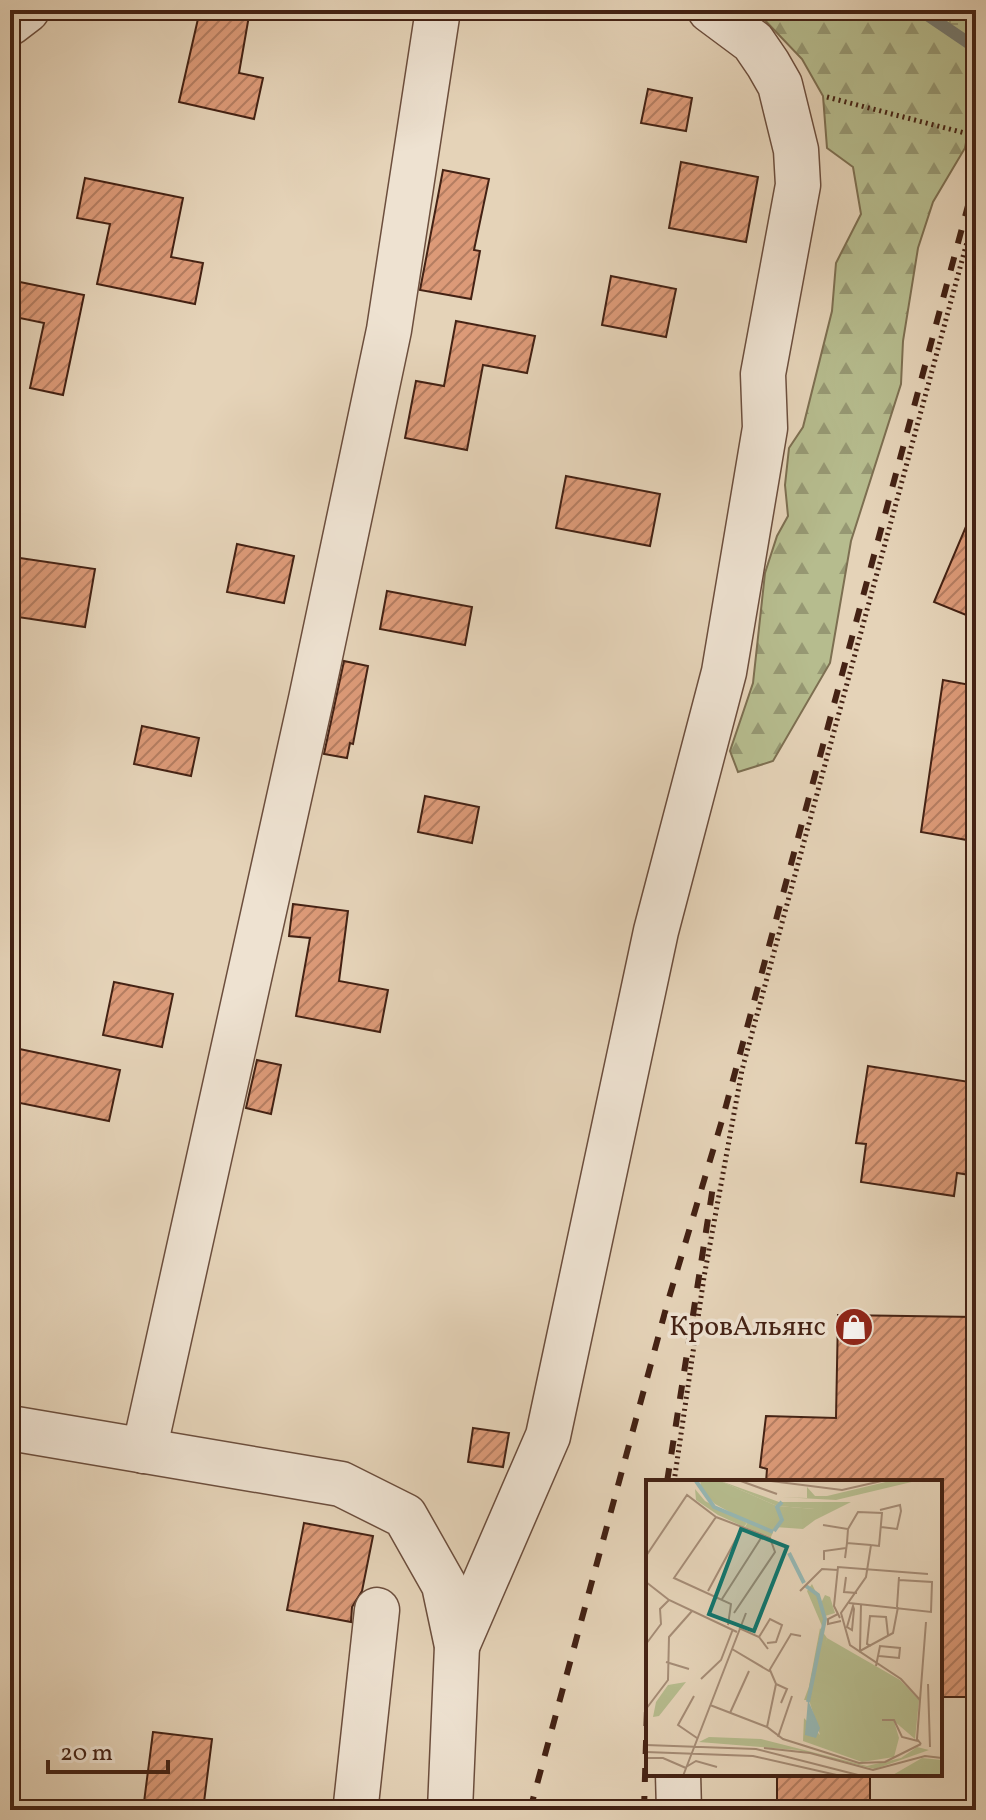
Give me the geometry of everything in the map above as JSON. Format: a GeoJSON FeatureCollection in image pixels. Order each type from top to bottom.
{"type":"FeatureCollection","features":[{"type":"Feature","properties":{"kind":"lane"},"geometry":{"type":"LineString","coordinates":[[10,23],[27,10]]}},
{"type":"Feature","properties":{"kind":"lane"},"geometry":{"type":"LineString","coordinates":[[144,1451],[311,699],[389,330],[438,10]]}},
{"type":"Feature","properties":{"kind":"lane"},"geometry":{"type":"LineString","coordinates":[[457,1646],[548,1436],[656,931],[724,672],[765,428],[763,374],[798,185],[796,150],[780,85],[753,42],[710,10]]}},
{"type":"Feature","properties":{"kind":"lane"},"geometry":{"type":"LineString","coordinates":[[10,1428],[341,1484],[405,1516],[444,1585],[457,1646],[450,1810]]}},
{"type":"Feature","properties":{"kind":"lane"},"geometry":{"type":"LineString","coordinates":[[359,1810],[356,1804],[377,1610]]}},
{"type":"Feature","properties":{"kind":"lane"},"geometry":{"type":"LineString","coordinates":[[678,1776],[679,1810]]}},
{"type":"Feature","properties":{"kind":"path"},"geometry":{"type":"LineString","coordinates":[[780,85],[976,136]]}},
{"type":"Feature","properties":{"kind":"path"},"geometry":{"type":"LineString","coordinates":[[674,1480],[704,1277],[742,1070],[976,209]]}},
{"type":"Feature","properties":{"kind":"green space"},"geometry":{"type":"Polygon","coordinates":[[[755,10],[920,10],[976,48],[976,91],[965,148],[933,202],[918,248],[903,341],[901,384],[851,541],[830,663],[773,761],[738,772],[730,751],[753,683],[765,573],[777,536],[788,516],[785,485],[789,448],[803,427],[832,311],[836,263],[861,214],[853,167],[827,148],[823,96],[802,59],[755,10]]]}},
{"type":"Feature","properties":{"kind":"green space"},"geometry":{"type":"Polygon","coordinates":[[[920,10],[976,10],[976,48],[920,10]]]}},
{"type":"Feature","properties":{"kind":"building"},"geometry":{"type":"Polygon","coordinates":[[[200,10],[250,10],[239,73],[263,78],[254,119],[179,102],[200,10]]]}},
{"type":"Feature","properties":{"kind":"building"},"geometry":{"type":"Polygon","coordinates":[[[648,89],[692,98],[686,131],[641,123],[648,89]]]}},
{"type":"Feature","properties":{"kind":"building"},"geometry":{"type":"Polygon","coordinates":[[[681,162],[758,177],[746,242],[669,228],[681,162]]]}},
{"type":"Feature","properties":{"kind":"building"},"geometry":{"type":"Polygon","coordinates":[[[443,170],[489,179],[474,250],[480,251],[471,299],[420,290],[443,170]]]}},
{"type":"Feature","properties":{"kind":"building"},"geometry":{"type":"Polygon","coordinates":[[[85,178],[183,198],[171,257],[203,263],[195,304],[97,284],[110,224],[77,218],[85,178]]]}},
{"type":"Feature","properties":{"kind":"building"},"geometry":{"type":"Polygon","coordinates":[[[611,276],[676,289],[666,337],[602,325],[611,276]]]}},
{"type":"Feature","properties":{"kind":"building"},"geometry":{"type":"Polygon","coordinates":[[[10,280],[84,295],[63,395],[30,388],[44,323],[10,316],[10,280]]]}},
{"type":"Feature","properties":{"kind":"building"},"geometry":{"type":"Polygon","coordinates":[[[456,321],[535,336],[527,373],[483,365],[467,450],[405,438],[416,381],[444,386],[456,321]]]}},
{"type":"Feature","properties":{"kind":"building"},"geometry":{"type":"Polygon","coordinates":[[[566,476],[660,494],[650,546],[556,528],[566,476]]]}},
{"type":"Feature","properties":{"kind":"building"},"geometry":{"type":"Polygon","coordinates":[[[976,503],[976,619],[934,602],[976,503]]]}},
{"type":"Feature","properties":{"kind":"building"},"geometry":{"type":"Polygon","coordinates":[[[237,544],[294,556],[284,603],[227,592],[237,544]]]}},
{"type":"Feature","properties":{"kind":"building"},"geometry":{"type":"Polygon","coordinates":[[[20,558],[95,569],[85,627],[11,616],[20,558]]]}},
{"type":"Feature","properties":{"kind":"building"},"geometry":{"type":"Polygon","coordinates":[[[387,591],[472,607],[465,645],[380,629],[387,591]]]}},
{"type":"Feature","properties":{"kind":"building"},"geometry":{"type":"Polygon","coordinates":[[[344,661],[368,666],[353,744],[350,743],[347,758],[324,754],[344,661]]]}},
{"type":"Feature","properties":{"kind":"building"},"geometry":{"type":"Polygon","coordinates":[[[943,680],[976,686],[976,783],[967,840],[921,832],[943,680]]]}},
{"type":"Feature","properties":{"kind":"building"},"geometry":{"type":"Polygon","coordinates":[[[142,726],[199,738],[191,776],[134,764],[142,726]]]}},
{"type":"Feature","properties":{"kind":"building"},"geometry":{"type":"Polygon","coordinates":[[[425,796],[479,807],[472,843],[418,832],[425,796]]]}},
{"type":"Feature","properties":{"kind":"building"},"geometry":{"type":"Polygon","coordinates":[[[293,904],[348,911],[339,981],[388,990],[380,1032],[296,1016],[310,938],[289,936],[293,904]]]}},
{"type":"Feature","properties":{"kind":"building"},"geometry":{"type":"Polygon","coordinates":[[[114,982],[173,994],[162,1047],[103,1035],[114,982]]]}},
{"type":"Feature","properties":{"kind":"building"},"geometry":{"type":"Polygon","coordinates":[[[10,1047],[120,1070],[109,1121],[10,1101],[10,1047]]]}},
{"type":"Feature","properties":{"kind":"building"},"geometry":{"type":"Polygon","coordinates":[[[257,1060],[281,1065],[271,1114],[246,1108],[257,1060]]]}},
{"type":"Feature","properties":{"kind":"building"},"geometry":{"type":"Polygon","coordinates":[[[868,1066],[976,1083],[976,1176],[957,1173],[954,1196],[861,1182],[866,1144],[856,1143],[868,1066]]]}},
{"type":"Feature","properties":{"kind":"building"},"geometry":{"type":"Polygon","coordinates":[[[838,1315],[976,1317],[976,1697],[942,1697],[942,1480],[766,1480],[767,1469],[760,1467],[766,1416],[836,1418],[838,1315]]]}},
{"type":"Feature","properties":{"kind":"building"},"geometry":{"type":"Polygon","coordinates":[[[473,1428],[509,1433],[503,1467],[468,1462],[473,1428]]]}},
{"type":"Feature","properties":{"kind":"building"},"geometry":{"type":"Polygon","coordinates":[[[304,1523],[373,1536],[362,1591],[352,1607],[351,1622],[287,1610],[304,1523]]]}},
{"type":"Feature","properties":{"kind":"building"},"geometry":{"type":"Polygon","coordinates":[[[153,1732],[212,1739],[203,1810],[143,1810],[153,1732]]]}},
{"type":"Feature","properties":{"kind":"building"},"geometry":{"type":"Polygon","coordinates":[[[777,1776],[870,1776],[870,1810],[777,1810],[777,1776]]]}},
{"type":"Feature","properties":{"kind":"waterway"},"geometry":{"type":"LineString","coordinates":[[920,10],[976,48]]}},
{"type":"Feature","properties":{"kind":"railway"},"geometry":{"type":"LineString","coordinates":[[530,1810],[668,1301],[723,1117],[976,176]]}},
{"type":"Feature","properties":{"kind":"railway"},"geometry":{"type":"LineString","coordinates":[[667,1480],[714,1180]]}},
{"type":"Feature","properties":{"kind":"railway"},"geometry":{"type":"LineString","coordinates":[[644,1810],[646,1742]]}},
{"type":"Feature","properties":{"kind":"place","name":"КровАльянс"},"geometry":{"type":"Point","coordinates":[854,1327]}}]}
